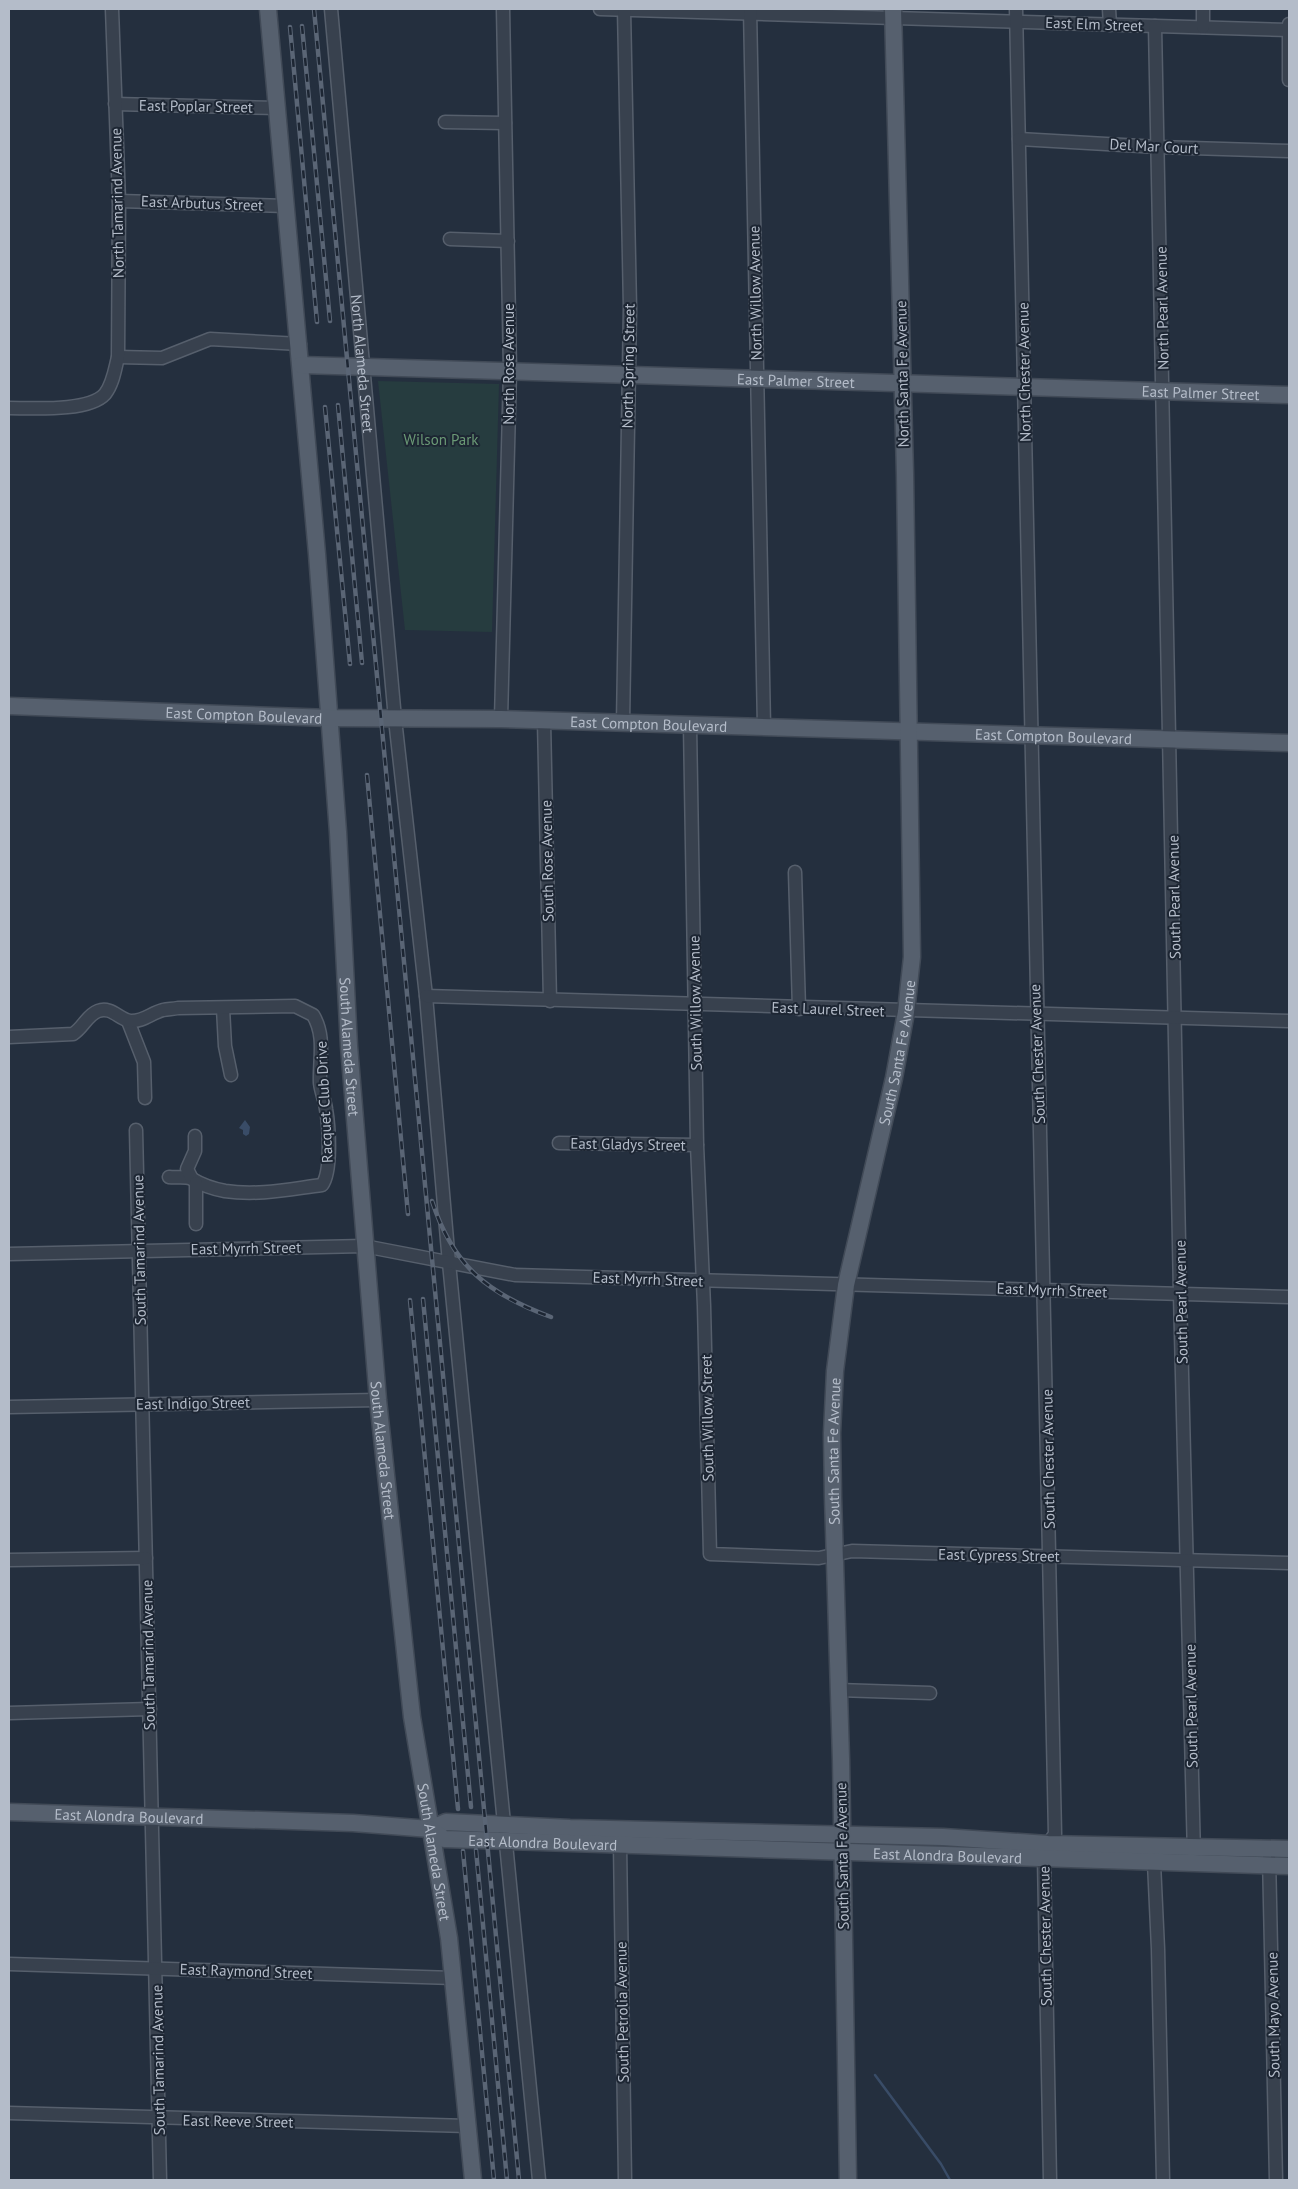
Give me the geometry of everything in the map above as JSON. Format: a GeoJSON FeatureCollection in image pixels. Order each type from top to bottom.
{"type":"FeatureCollection","features":[{"type":"Feature","properties":{"kind":"main road"},"geometry":{"type":"LineString","coordinates":[[268,9],[300,344],[330,718]]}},
{"type":"Feature","properties":{"kind":"main road","name":"North Santa Fe Avenue"},"geometry":{"type":"LineString","coordinates":[[894,13],[909,730]]}},
{"type":"Feature","properties":{"kind":"main road","name":"East Palmer Street"},"geometry":{"type":"LineString","coordinates":[[301,365],[1289,395]]}},
{"type":"Feature","properties":{"kind":"main road","name":"East Compton Boulevard"},"geometry":{"type":"LineString","coordinates":[[9,706],[330,718],[544,720],[1289,743]]}},
{"type":"Feature","properties":{"kind":"main road","name":"South Alameda Street"},"geometry":{"type":"LineString","coordinates":[[330,718],[349,1046],[378,1400],[412,1717],[454,1978],[473,2180]]}},
{"type":"Feature","properties":{"kind":"main road","name":"South Santa Fe Avenue"},"geometry":{"type":"LineString","coordinates":[[848,2180],[832,1433],[835,1371],[846,1285],[894,1078],[906,1012],[912,957],[909,730]]}},
{"type":"Feature","properties":{"kind":"main road","name":"East Alondra Boulevard"},"geometry":{"type":"LineString","coordinates":[[9,1812],[353,1823],[430,1829],[444,1839],[505,1833],[841,1834],[1046,1851],[1154,1863],[1194,1855]]}},
{"type":"Feature","properties":{"kind":"main road","name":"East Alondra Boulevard"},"geometry":{"type":"LineString","coordinates":[[505,1833],[620,1844],[842,1851],[1046,1851],[1269,1857],[1289,1866]]}},
{"type":"Feature","properties":{"kind":"main road","name":"East Alondra Boulevard"},"geometry":{"type":"LineString","coordinates":[[1269,1857],[1289,1849]]}},
{"type":"Feature","properties":{"kind":"street","name":"North Tamarind Avenue"},"geometry":{"type":"LineString","coordinates":[[9,408],[71,406],[92,402],[104,394],[111,383],[118,357],[119,201],[112,9]]}},
{"type":"Feature","properties":{"kind":"street","name":"North Alameda Street"},"geometry":{"type":"LineString","coordinates":[[331,9],[395,719]]}},
{"type":"Feature","properties":{"kind":"street","name":"North Rose Avenue"},"geometry":{"type":"LineString","coordinates":[[501,719],[510,370],[503,9]]}},
{"type":"Feature","properties":{"kind":"street","name":"East Elm Street"},"geometry":{"type":"LineString","coordinates":[[600,9],[1016,15],[1110,24],[1289,28]]}},
{"type":"Feature","properties":{"kind":"street","name":"North Spring Street"},"geometry":{"type":"LineString","coordinates":[[623,723],[630,308],[624,9]]}},
{"type":"Feature","properties":{"kind":"street"},"geometry":{"type":"LineString","coordinates":[[1109,9],[1110,24]]}},
{"type":"Feature","properties":{"kind":"street"},"geometry":{"type":"LineString","coordinates":[[1203,9],[1203,27]]}},
{"type":"Feature","properties":{"kind":"street","name":"North Willow Avenue"},"geometry":{"type":"LineString","coordinates":[[750,12],[764,727]]}},
{"type":"Feature","properties":{"kind":"street","name":"North Chester Avenue"},"geometry":{"type":"LineString","coordinates":[[1016,15],[1032,735]]}},
{"type":"Feature","properties":{"kind":"street","name":"North Pearl Avenue"},"geometry":{"type":"LineString","coordinates":[[1155,26],[1171,740]]}},
{"type":"Feature","properties":{"kind":"street"},"geometry":{"type":"LineString","coordinates":[[1289,28],[1289,80]]}},
{"type":"Feature","properties":{"kind":"street","name":"East Poplar Street"},"geometry":{"type":"LineString","coordinates":[[114,104],[278,108]]}},
{"type":"Feature","properties":{"kind":"street"},"geometry":{"type":"LineString","coordinates":[[445,122],[505,123]]}},
{"type":"Feature","properties":{"kind":"street","name":"Del Mar Court"},"geometry":{"type":"LineString","coordinates":[[1019,139],[1158,147],[1289,151]]}},
{"type":"Feature","properties":{"kind":"street","name":"East Arbutus Street"},"geometry":{"type":"LineString","coordinates":[[119,201],[286,206]]}},
{"type":"Feature","properties":{"kind":"street"},"geometry":{"type":"LineString","coordinates":[[450,239],[508,241]]}},
{"type":"Feature","properties":{"kind":"street"},"geometry":{"type":"LineString","coordinates":[[118,357],[162,358],[210,339],[300,344]]}},
{"type":"Feature","properties":{"kind":"street"},"geometry":{"type":"LineString","coordinates":[[395,719],[426,996],[449,1263],[539,2180]]}},
{"type":"Feature","properties":{"kind":"street","name":"South Rose Avenue"},"geometry":{"type":"LineString","coordinates":[[544,720],[550,1001]]}},
{"type":"Feature","properties":{"kind":"street","name":"South Willow Avenue"},"geometry":{"type":"LineString","coordinates":[[690,725],[697,1145],[703,1281]]}},
{"type":"Feature","properties":{"kind":"street","name":"South Chester Avenue"},"geometry":{"type":"LineString","coordinates":[[1032,735],[1036,1014],[1044,1290],[1055,1834],[1046,1851],[1050,2180]]}},
{"type":"Feature","properties":{"kind":"street","name":"South Pearl Avenue"},"geometry":{"type":"LineString","coordinates":[[1171,740],[1180,1294],[1194,1855]]}},
{"type":"Feature","properties":{"kind":"street"},"geometry":{"type":"LineString","coordinates":[[796,872],[799,1008]]}},
{"type":"Feature","properties":{"kind":"street","name":"East Laurel Street"},"geometry":{"type":"LineString","coordinates":[[426,996],[906,1012],[1289,1021]]}},
{"type":"Feature","properties":{"kind":"street","name":"Racquet Club Drive"},"geometry":{"type":"LineString","coordinates":[[128,1021],[141,1020],[163,1010],[295,1006],[314,1015],[319,1024],[321,1046],[320,1085],[326,1109],[327,1174],[322,1185],[277,1192],[224,1191],[194,1181],[169,1177]]}},
{"type":"Feature","properties":{"kind":"street"},"geometry":{"type":"LineString","coordinates":[[222,1008],[225,1046],[231,1075]]}},
{"type":"Feature","properties":{"kind":"street"},"geometry":{"type":"LineString","coordinates":[[9,1037],[73,1034],[80,1030],[91,1015],[99,1010],[109,1010],[128,1021],[144,1062],[145,1098]]}},
{"type":"Feature","properties":{"kind":"street","name":"South Tamarind Avenue"},"geometry":{"type":"LineString","coordinates":[[136,1130],[160,2180]]}},
{"type":"Feature","properties":{"kind":"street"},"geometry":{"type":"LineString","coordinates":[[195,1136],[195,1151],[187,1169],[194,1181],[196,1224]]}},
{"type":"Feature","properties":{"kind":"street","name":"East Gladys Street"},"geometry":{"type":"LineString","coordinates":[[559,1143],[697,1145]]}},
{"type":"Feature","properties":{"kind":"street","name":"East Myrrh Street"},"geometry":{"type":"LineString","coordinates":[[9,1254],[364,1246],[515,1274],[703,1281],[1289,1296]]}},
{"type":"Feature","properties":{"kind":"street","name":"South Willow Street"},"geometry":{"type":"LineString","coordinates":[[703,1281],[710,1554]]}},
{"type":"Feature","properties":{"kind":"street","name":"East Indigo Street"},"geometry":{"type":"LineString","coordinates":[[9,1407],[378,1400]]}},
{"type":"Feature","properties":{"kind":"street","name":"East Cypress Street"},"geometry":{"type":"LineString","coordinates":[[710,1554],[819,1558],[852,1551],[1289,1563]]}},
{"type":"Feature","properties":{"kind":"street"},"geometry":{"type":"LineString","coordinates":[[9,1560],[146,1558]]}},
{"type":"Feature","properties":{"kind":"street"},"geometry":{"type":"LineString","coordinates":[[838,1690],[930,1693]]}},
{"type":"Feature","properties":{"kind":"street"},"geometry":{"type":"LineString","coordinates":[[9,1713],[150,1709]]}},
{"type":"Feature","properties":{"kind":"street","name":"South Petrolia Avenue"},"geometry":{"type":"LineString","coordinates":[[620,1844],[625,2180]]}},
{"type":"Feature","properties":{"kind":"street","name":"South Mayo Avenue"},"geometry":{"type":"LineString","coordinates":[[1269,1857],[1276,2180]]}},
{"type":"Feature","properties":{"kind":"street"},"geometry":{"type":"LineString","coordinates":[[1154,1863],[1158,1949],[1163,2180]]}},
{"type":"Feature","properties":{"kind":"street","name":"East Raymond Street"},"geometry":{"type":"LineString","coordinates":[[9,1964],[454,1978]]}},
{"type":"Feature","properties":{"kind":"street","name":"East Reeve Street"},"geometry":{"type":"LineString","coordinates":[[9,2114],[468,2126]]}},
{"type":"Feature","properties":{"kind":"green space","name":"Wilson Park"},"geometry":{"type":"Polygon","coordinates":[[[378,381],[499,384],[492,632],[405,630],[378,381]]]}},
{"type":"Feature","properties":{"kind":"water"},"geometry":{"type":"Polygon","coordinates":[[[245,1120],[250,1127],[249,1134],[246,1136],[243,1134],[243,1130],[239,1128],[245,1120]]]}},
{"type":"Feature","properties":{"kind":"waterway"},"geometry":{"type":"LineString","coordinates":[[875,2075],[941,2164],[950,2180]]}},
{"type":"Feature","properties":{"kind":"railway"},"geometry":{"type":"LineString","coordinates":[[314,9],[519,2180]]}},
{"type":"Feature","properties":{"kind":"railway"},"geometry":{"type":"LineString","coordinates":[[302,26],[330,321]]}},
{"type":"Feature","properties":{"kind":"railway"},"geometry":{"type":"LineString","coordinates":[[290,27],[317,322]]}},
{"type":"Feature","properties":{"kind":"railway"},"geometry":{"type":"LineString","coordinates":[[338,405],[362,663]]}},
{"type":"Feature","properties":{"kind":"railway"},"geometry":{"type":"LineString","coordinates":[[325,407],[350,664]]}},
{"type":"Feature","properties":{"kind":"railway"},"geometry":{"type":"LineString","coordinates":[[367,775],[408,1214]]}},
{"type":"Feature","properties":{"kind":"railway"},"geometry":{"type":"LineString","coordinates":[[432,1201],[451,1243],[462,1260],[476,1275],[509,1298],[551,1317]]}},
{"type":"Feature","properties":{"kind":"railway"},"geometry":{"type":"LineString","coordinates":[[423,1299],[471,1807]]}},
{"type":"Feature","properties":{"kind":"railway"},"geometry":{"type":"LineString","coordinates":[[410,1300],[458,1809]]}},
{"type":"Feature","properties":{"kind":"railway"},"geometry":{"type":"LineString","coordinates":[[476,1850],[507,2180]]}},
{"type":"Feature","properties":{"kind":"railway"},"geometry":{"type":"LineString","coordinates":[[463,1851],[494,2180]]}}]}
